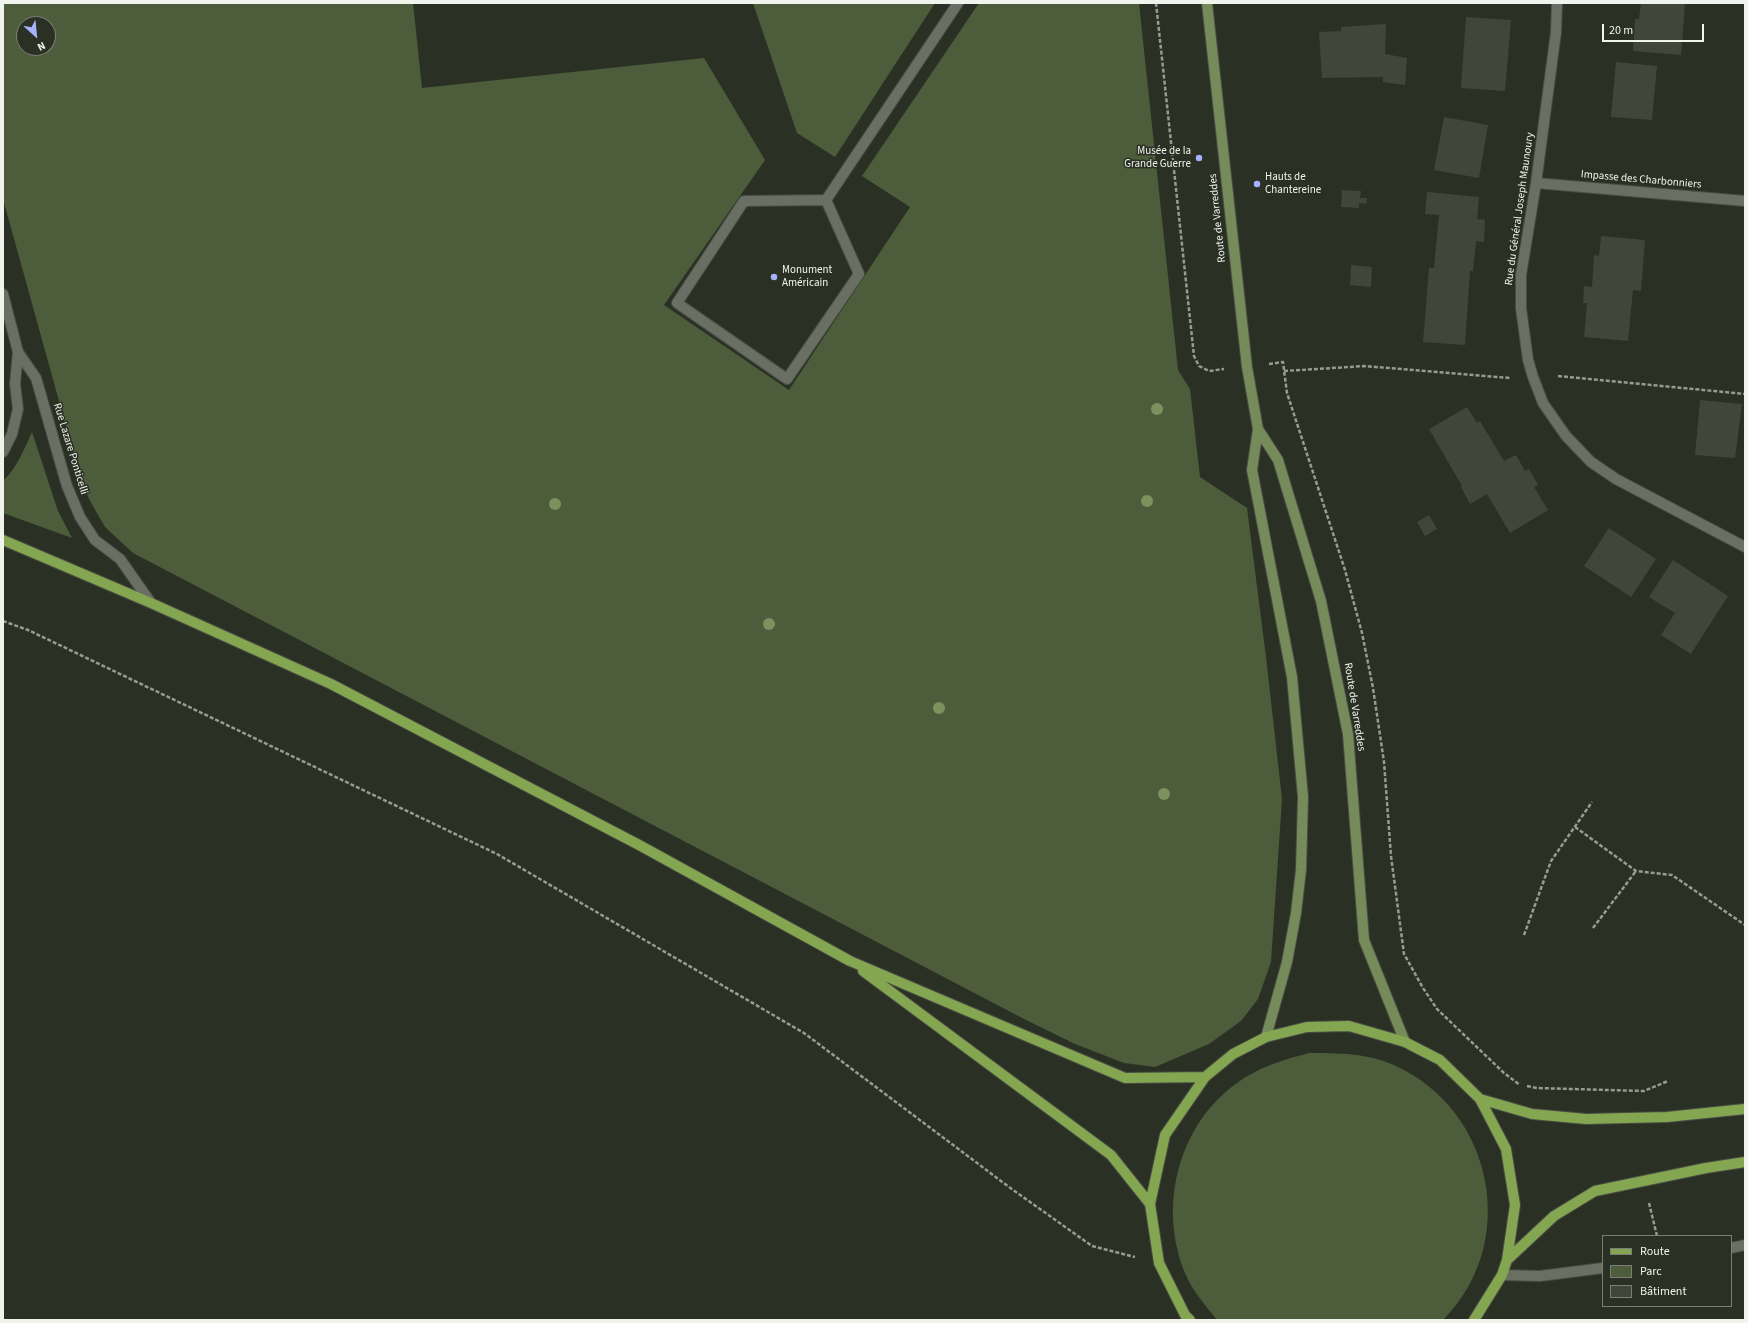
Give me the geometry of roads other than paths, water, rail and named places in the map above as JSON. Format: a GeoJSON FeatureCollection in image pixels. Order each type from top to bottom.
{"type":"FeatureCollection","features":[{"type":"Feature","properties":{"kind":"main road","name":"Route de Varreddes"},"geometry":{"type":"LineString","coordinates":[[1207,3],[1247,367],[1258,429],[1252,470],[1292,677],[1303,797],[1301,870],[1296,913],[1287,962],[1266,1037]]}},
{"type":"Feature","properties":{"kind":"main road","name":"Route de Varreddes"},"geometry":{"type":"LineString","coordinates":[[1258,429],[1278,460],[1321,601],[1348,734],[1364,940],[1405,1042]]}},
{"type":"Feature","properties":{"kind":"main road"},"geometry":{"type":"LineString","coordinates":[[3,540],[150,603],[338,687],[641,846],[850,961],[1125,1078],[1205,1077]]}},
{"type":"Feature","properties":{"kind":"main road"},"geometry":{"type":"LineString","coordinates":[[850,961],[1111,1155],[1150,1204]]}},
{"type":"Feature","properties":{"kind":"main road"},"geometry":{"type":"LineString","coordinates":[[1190,1320],[1185,1315],[1159,1263],[1150,1204],[1165,1135],[1205,1077],[1233,1054],[1266,1037],[1307,1027],[1349,1026],[1405,1042],[1440,1060],[1480,1099],[1506,1149],[1515,1204],[1507,1260],[1502,1275],[1474,1320]]}},
{"type":"Feature","properties":{"kind":"main road"},"geometry":{"type":"LineString","coordinates":[[1480,1099],[1532,1114],[1586,1118],[1660,1117],[1745,1109]]}},
{"type":"Feature","properties":{"kind":"main road"},"geometry":{"type":"LineString","coordinates":[[1507,1260],[1554,1216],[1595,1191],[1706,1168],[1745,1162]]}},
{"type":"Feature","properties":{"kind":"street"},"geometry":{"type":"LineString","coordinates":[[826,200],[958,3]]}},
{"type":"Feature","properties":{"kind":"street","name":"Rue du Général Joseph Maunoury"},"geometry":{"type":"LineString","coordinates":[[1557,3],[1556,32],[1536,183],[1521,275],[1521,308],[1528,360],[1544,403],[1566,436],[1591,462],[1616,479],[1745,547]]}},
{"type":"Feature","properties":{"kind":"street","name":"Impasse des Charbonniers"},"geometry":{"type":"LineString","coordinates":[[1536,183],[1745,201]]}},
{"type":"Feature","properties":{"kind":"street"},"geometry":{"type":"LineString","coordinates":[[826,200],[859,274],[787,379],[677,303],[744,201],[826,200]]}},
{"type":"Feature","properties":{"kind":"street","name":"Rue Lazare Ponticelli"},"geometry":{"type":"LineString","coordinates":[[3,294],[18,352],[15,384],[18,409],[12,434],[3,452]]}},
{"type":"Feature","properties":{"kind":"street","name":"Rue Lazare Ponticelli"},"geometry":{"type":"LineString","coordinates":[[18,352],[36,378],[66,486],[80,517],[95,540],[120,558],[150,603]]}},
{"type":"Feature","properties":{"kind":"street"},"geometry":{"type":"LineString","coordinates":[[1732,1248],[1745,1245]]}},
{"type":"Feature","properties":{"kind":"street"},"geometry":{"type":"LineString","coordinates":[[1502,1275],[1540,1276],[1602,1268]]}},
{"type":"Feature","properties":{"kind":"place","name":"Musée de la Grande Guerre"},"geometry":{"type":"Point","coordinates":[1199,158]}},
{"type":"Feature","properties":{"kind":"place","name":"Hauts de Chantereine"},"geometry":{"type":"Point","coordinates":[1257,184]}},
{"type":"Feature","properties":{"kind":"place","name":"Monument Américain"},"geometry":{"type":"Point","coordinates":[774,277]}}]}
